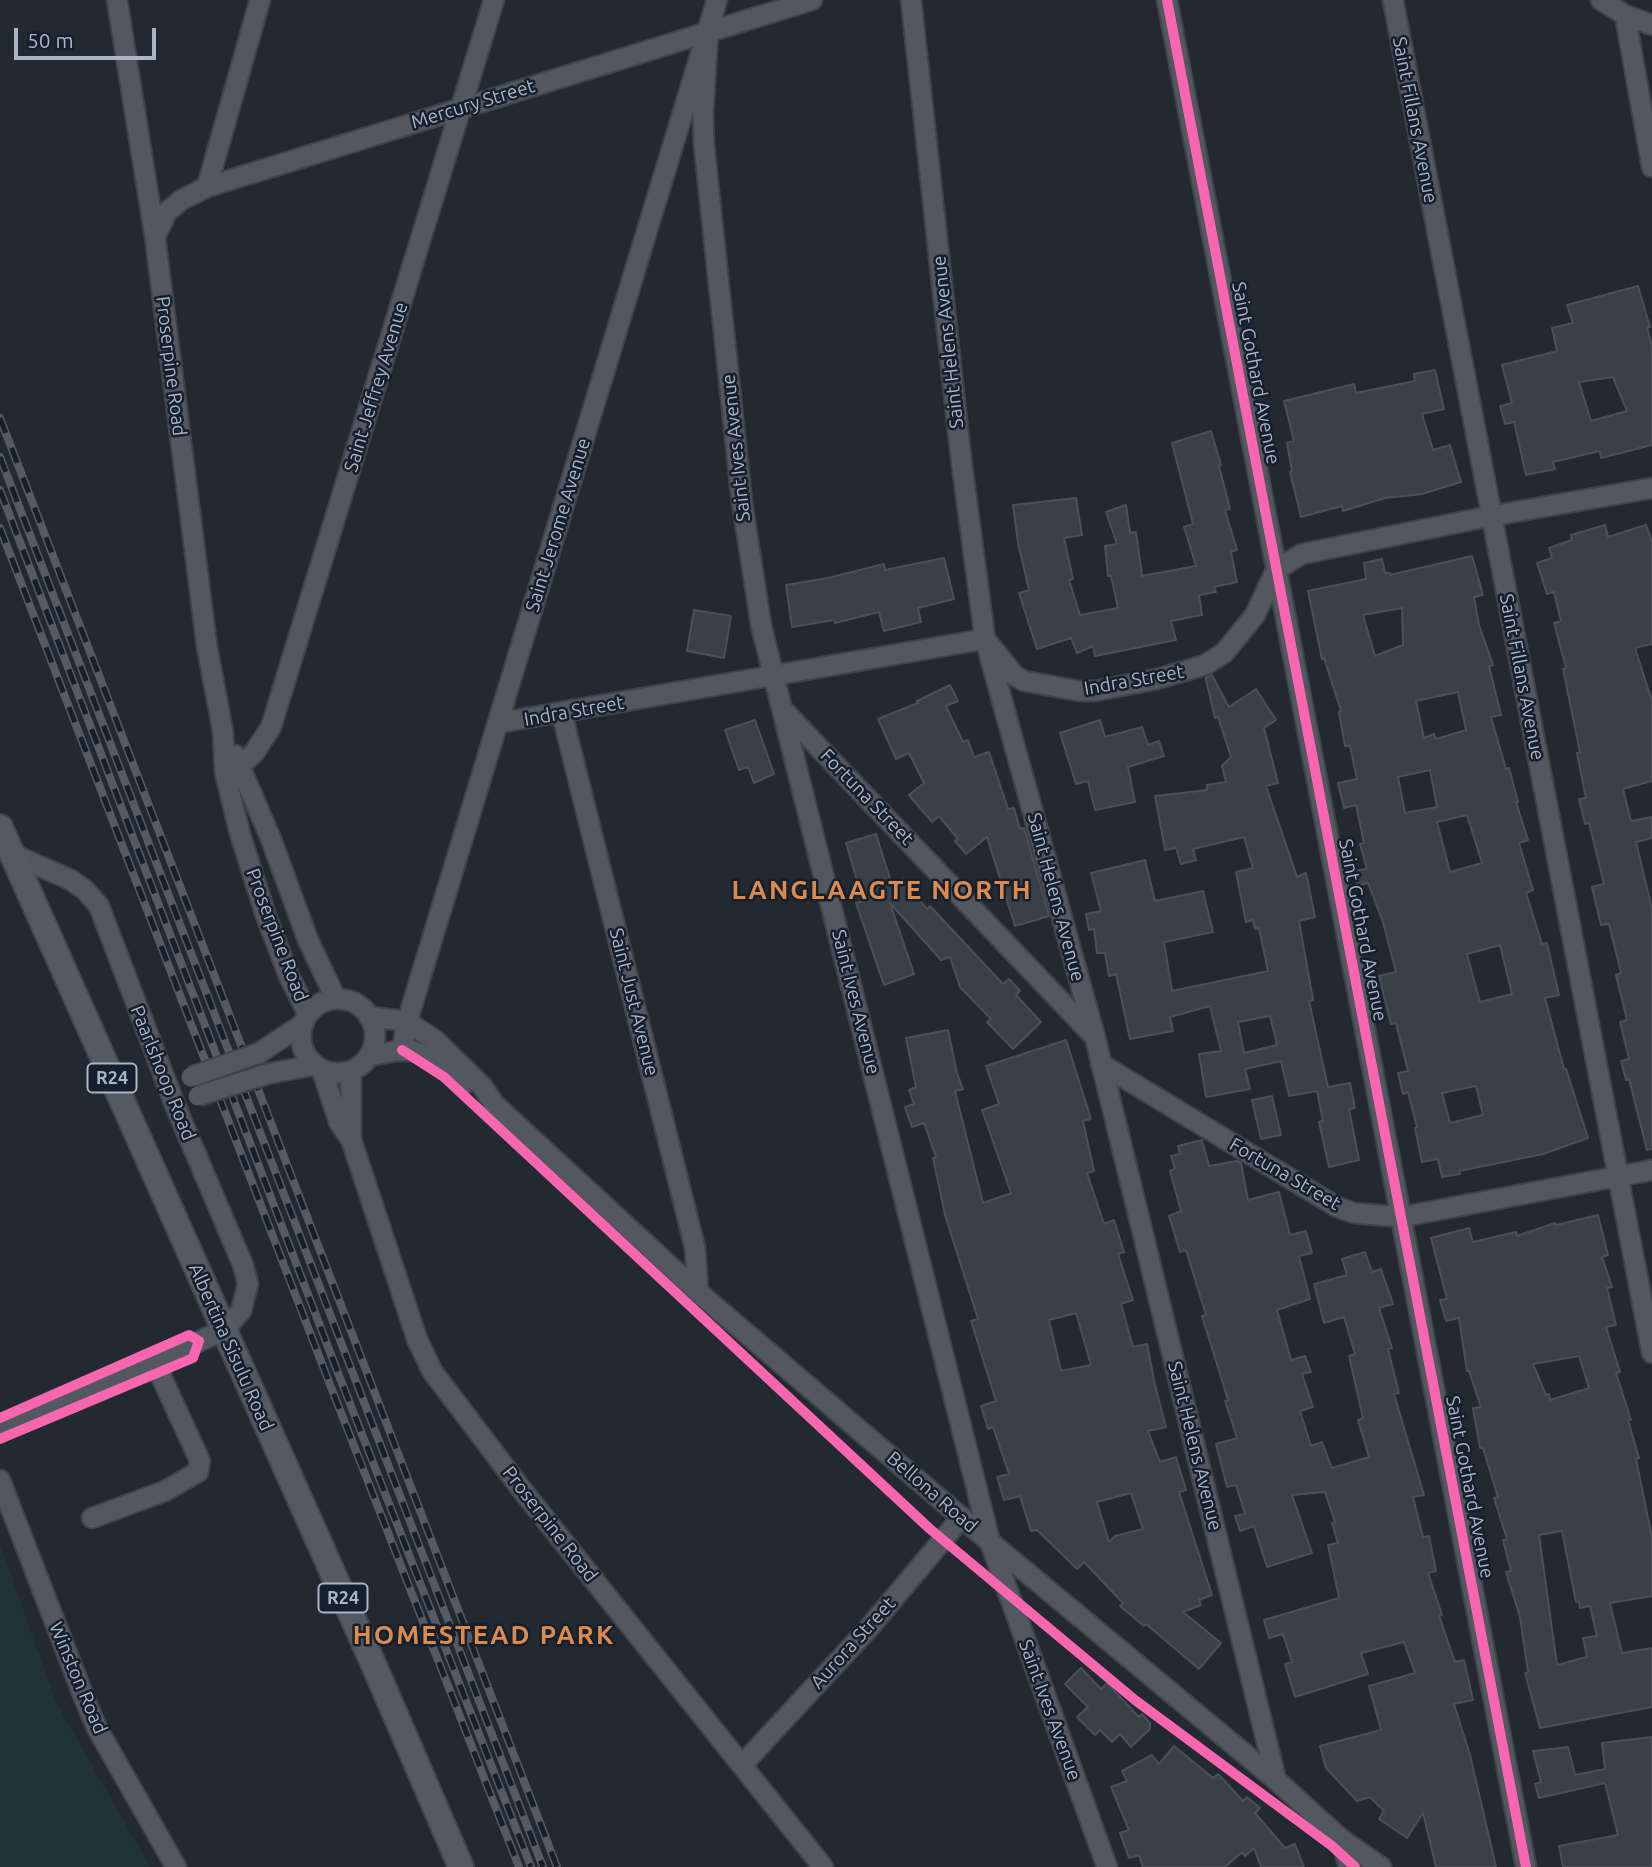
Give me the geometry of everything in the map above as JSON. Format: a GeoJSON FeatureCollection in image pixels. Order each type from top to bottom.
{"type":"FeatureCollection","features":[{"type":"Feature","properties":{"kind":"main road","name":"Albertina Sisulu Road"},"geometry":{"type":"LineString","coordinates":[[0,827],[461,1867]]}},
{"type":"Feature","properties":{"kind":"street","name":"Proserpine Road"},"geometry":{"type":"LineString","coordinates":[[117,0],[155,237],[207,647],[223,732],[225,773],[240,834],[271,928],[306,1019]]}},
{"type":"Feature","properties":{"kind":"street"},"geometry":{"type":"LineString","coordinates":[[207,187],[260,0]]}},
{"type":"Feature","properties":{"kind":"street","name":"Saint Jeffrey Avenue"},"geometry":{"type":"LineString","coordinates":[[240,766],[254,753],[271,727],[494,0]]}},
{"type":"Feature","properties":{"kind":"street","name":"Saint Jerome Avenue"},"geometry":{"type":"LineString","coordinates":[[402,1050],[407,1022],[717,0]]}},
{"type":"Feature","properties":{"kind":"street","name":"Mercury Street"},"geometry":{"type":"LineString","coordinates":[[155,237],[167,212],[181,200],[207,187],[812,0]]}},
{"type":"Feature","properties":{"kind":"street","name":"Saint Helens Avenue"},"geometry":{"type":"LineString","coordinates":[[911,0],[961,458],[985,639],[1095,1037],[1276,1780]]}},
{"type":"Feature","properties":{"kind":"street","name":"Saint Gothard Avenue"},"geometry":{"type":"LineString","coordinates":[[1167,0],[1525,1867]]}},
{"type":"Feature","properties":{"kind":"street","name":"Saint Fillans Avenue"},"geometry":{"type":"LineString","coordinates":[[1393,0],[1652,1353]]}},
{"type":"Feature","properties":{"kind":"street"},"geometry":{"type":"LineString","coordinates":[[1601,0],[1625,15],[1652,25]]}},
{"type":"Feature","properties":{"kind":"street"},"geometry":{"type":"LineString","coordinates":[[1625,15],[1652,167]]}},
{"type":"Feature","properties":{"kind":"street","name":"Saint Ives Avenue"},"geometry":{"type":"LineString","coordinates":[[708,31],[703,114],[713,235],[742,502],[761,625],[990,1542],[1107,1867]]}},
{"type":"Feature","properties":{"kind":"street"},"geometry":{"type":"LineString","coordinates":[[1276,570],[1303,554],[1491,516],[1652,488]]}},
{"type":"Feature","properties":{"kind":"street","name":"Indra Street"},"geometry":{"type":"LineString","coordinates":[[498,723],[985,639],[1014,675],[1024,681],[1079,691],[1095,691],[1157,679],[1205,665],[1224,653],[1255,615],[1276,570]]}},
{"type":"Feature","properties":{"kind":"street","name":"Fortuna Street"},"geometry":{"type":"LineString","coordinates":[[783,710],[1095,1037]]}},
{"type":"Feature","properties":{"kind":"street","name":"Saint Just Avenue"},"geometry":{"type":"LineString","coordinates":[[562,714],[695,1248],[698,1292]]}},
{"type":"Feature","properties":{"kind":"street","name":"Proserpine Road"},"geometry":{"type":"LineString","coordinates":[[223,732],[271,839],[308,940],[336,999]]}},
{"type":"Feature","properties":{"kind":"street","name":"Paarlshoop Road"},"geometry":{"type":"LineString","coordinates":[[12,854],[71,880],[85,890],[99,906],[175,1105],[243,1265],[248,1284],[242,1311],[224,1330]]}},
{"type":"Feature","properties":{"kind":"street","name":"Proserpine Road"},"geometry":{"type":"LineString","coordinates":[[351,1139],[338,1122],[318,1067],[303,1049],[301,1039],[306,1019],[325,1001],[336,999],[355,1003],[369,1017]]}},
{"type":"Feature","properties":{"kind":"street"},"geometry":{"type":"LineString","coordinates":[[175,1105],[267,1074],[318,1067],[331,1073],[351,1071],[369,1056],[374,1044],[374,1030],[369,1017],[399,1018],[407,1022]]}},
{"type":"Feature","properties":{"kind":"street"},"geometry":{"type":"LineString","coordinates":[[168,1086],[259,1053],[274,1045],[306,1019]]}},
{"type":"Feature","properties":{"kind":"street","name":"Bellona Road"},"geometry":{"type":"LineString","coordinates":[[407,1022],[421,1029],[450,1053],[482,1086],[494,1104]]}},
{"type":"Feature","properties":{"kind":"street"},"geometry":{"type":"LineString","coordinates":[[369,1056],[402,1050]]}},
{"type":"Feature","properties":{"kind":"street","name":"Bellona Road"},"geometry":{"type":"LineString","coordinates":[[402,1050],[414,1051],[436,1061],[476,1094],[494,1104],[698,1292],[990,1542],[1276,1780],[1341,1839],[1381,1867]]}},
{"type":"Feature","properties":{"kind":"street","name":"Fortuna Street"},"geometry":{"type":"LineString","coordinates":[[1101,1064],[1337,1207],[1369,1215],[1401,1217],[1652,1170]]}},
{"type":"Feature","properties":{"kind":"street","name":"Proserpine Road"},"geometry":{"type":"LineString","coordinates":[[351,1071],[351,1139],[417,1339],[432,1371],[526,1495],[823,1867]]}},
{"type":"Feature","properties":{"kind":"street"},"geometry":{"type":"LineString","coordinates":[[0,1431],[224,1330]]}},
{"type":"Feature","properties":{"kind":"street"},"geometry":{"type":"LineString","coordinates":[[92,1518],[164,1490],[198,1472],[200,1461],[154,1361]]}},
{"type":"Feature","properties":{"kind":"street","name":"Winston Road"},"geometry":{"type":"LineString","coordinates":[[0,1480],[87,1705],[104,1741],[176,1867]]}},
{"type":"Feature","properties":{"kind":"street","name":"Aurora Street"},"geometry":{"type":"LineString","coordinates":[[741,1765],[868,1629],[962,1517]]}},
{"type":"Feature","properties":{"kind":"street"},"geometry":{"type":"LineString","coordinates":[[1341,1839],[1349,1867]]}},
{"type":"Feature","properties":{"kind":"green space"},"geometry":{"type":"Polygon","coordinates":[[[0,1544],[56,1702],[150,1867],[0,1867],[0,1544]]]}},
{"type":"Feature","properties":{"kind":"building"},"geometry":{"type":"Polygon","coordinates":[[[1638,286],[1650,327],[1647,328],[1652,346],[1652,445],[1601,458],[1600,451],[1553,462],[1555,469],[1526,475],[1514,422],[1505,424],[1500,406],[1512,403],[1502,365],[1557,351],[1552,328],[1573,323],[1567,305],[1638,286]],[[1613,377],[1579,382],[1591,421],[1627,411],[1613,377]]]}},
{"type":"Feature","properties":{"kind":"building"},"geometry":{"type":"Polygon","coordinates":[[[1435,370],[1444,409],[1422,414],[1433,450],[1450,445],[1461,482],[1422,494],[1385,498],[1343,511],[1342,506],[1301,517],[1290,472],[1287,443],[1294,441],[1284,401],[1354,384],[1356,393],[1415,381],[1414,374],[1435,370]]]}},
{"type":"Feature","properties":{"kind":"building"},"geometry":{"type":"Polygon","coordinates":[[[1211,431],[1230,509],[1225,510],[1237,550],[1231,552],[1237,582],[1214,587],[1216,592],[1199,595],[1202,615],[1171,621],[1176,640],[1095,656],[1093,646],[1077,653],[1071,638],[1037,649],[1019,593],[1029,590],[1018,543],[1013,505],[1076,498],[1082,535],[1064,538],[1073,579],[1069,580],[1080,615],[1118,608],[1111,576],[1108,576],[1105,546],[1117,544],[1106,512],[1126,505],[1130,533],[1136,532],[1142,576],[1196,566],[1184,527],[1193,524],[1172,443],[1211,431]]]}},
{"type":"Feature","properties":{"kind":"building"},"geometry":{"type":"Polygon","coordinates":[[[1605,525],[1608,537],[1646,525],[1652,542],[1652,644],[1635,648],[1652,701],[1652,781],[1623,789],[1631,821],[1652,817],[1652,838],[1636,842],[1652,909],[1652,1149],[1647,1150],[1629,1079],[1626,1080],[1621,1061],[1629,1059],[1620,1022],[1627,1020],[1616,975],[1621,973],[1609,924],[1601,925],[1592,887],[1604,884],[1589,823],[1585,824],[1579,799],[1586,798],[1577,753],[1580,752],[1563,669],[1566,668],[1554,623],[1561,621],[1554,592],[1547,594],[1537,563],[1552,558],[1549,548],[1572,540],[1571,535],[1605,525]]]}},
{"type":"Feature","properties":{"kind":"building"},"geometry":{"type":"Polygon","coordinates":[[[1472,556],[1483,595],[1474,597],[1479,625],[1493,665],[1489,666],[1501,715],[1491,717],[1506,769],[1509,768],[1528,840],[1519,843],[1533,890],[1526,893],[1542,944],[1547,943],[1559,995],[1545,998],[1564,1069],[1588,1138],[1543,1154],[1442,1177],[1438,1159],[1422,1162],[1408,1092],[1403,1094],[1398,1073],[1408,1071],[1396,1023],[1391,1024],[1379,976],[1396,972],[1383,922],[1368,883],[1357,886],[1354,871],[1367,869],[1360,844],[1364,843],[1356,805],[1344,808],[1338,783],[1357,779],[1350,746],[1345,746],[1339,712],[1341,711],[1324,658],[1322,659],[1308,591],[1366,579],[1364,563],[1382,559],[1385,573],[1390,575],[1472,556]],[[1402,608],[1363,615],[1375,656],[1403,645],[1402,608]],[[1458,692],[1416,701],[1424,738],[1434,734],[1436,739],[1466,730],[1458,692]],[[1430,770],[1398,777],[1405,813],[1437,807],[1430,770]],[[1467,815],[1437,822],[1450,872],[1482,863],[1467,815]],[[1500,945],[1467,954],[1480,1002],[1512,994],[1500,945]],[[1476,1086],[1442,1093],[1450,1123],[1483,1115],[1476,1086]]]}},
{"type":"Feature","properties":{"kind":"building"},"geometry":{"type":"Polygon","coordinates":[[[944,558],[954,599],[918,608],[921,622],[884,631],[879,612],[835,623],[834,620],[792,627],[786,585],[884,564],[885,570],[944,558]]]}},
{"type":"Feature","properties":{"kind":"building"},"geometry":{"type":"Polygon","coordinates":[[[694,610],[731,616],[724,658],[687,651],[694,610]]]}},
{"type":"Feature","properties":{"kind":"building"},"geometry":{"type":"Polygon","coordinates":[[[1212,675],[1229,707],[1256,689],[1276,720],[1264,728],[1278,783],[1266,786],[1297,877],[1306,873],[1315,917],[1299,921],[1313,1000],[1309,1001],[1328,1087],[1350,1083],[1355,1108],[1349,1109],[1359,1160],[1329,1167],[1319,1122],[1323,1121],[1317,1091],[1289,1096],[1281,1061],[1245,1069],[1250,1089],[1206,1097],[1199,1054],[1221,1051],[1210,1006],[1170,1017],[1173,1031],[1130,1039],[1116,974],[1109,976],[1105,953],[1097,953],[1094,929],[1089,930],[1086,914],[1101,911],[1091,873],[1145,860],[1155,901],[1203,891],[1213,932],[1164,942],[1172,991],[1268,971],[1259,928],[1255,929],[1253,920],[1246,922],[1236,872],[1253,868],[1244,837],[1193,849],[1196,860],[1181,864],[1176,848],[1165,850],[1155,796],[1207,790],[1207,785],[1226,782],[1222,766],[1231,757],[1218,717],[1215,718],[1206,678],[1212,675]],[[1270,1016],[1238,1022],[1244,1053],[1277,1045],[1270,1016]]]}},
{"type":"Feature","properties":{"kind":"building"},"geometry":{"type":"Polygon","coordinates":[[[950,685],[958,701],[946,706],[963,742],[968,740],[974,757],[989,752],[1008,809],[1014,808],[1020,829],[1024,828],[1049,916],[1015,926],[987,837],[966,854],[955,841],[958,839],[939,816],[932,822],[909,795],[924,783],[909,753],[896,759],[878,719],[918,703],[917,701],[950,685]]]}},
{"type":"Feature","properties":{"kind":"building"},"geometry":{"type":"Polygon","coordinates":[[[755,720],[774,774],[754,783],[748,767],[739,770],[725,730],[755,720]]]}},
{"type":"Feature","properties":{"kind":"building"},"geometry":{"type":"Polygon","coordinates":[[[1100,720],[1105,737],[1142,727],[1148,745],[1159,741],[1164,756],[1128,767],[1135,802],[1095,810],[1088,781],[1076,784],[1060,733],[1100,720]]]}},
{"type":"Feature","properties":{"kind":"building"},"geometry":{"type":"Polygon","coordinates":[[[876,834],[893,888],[903,879],[927,909],[930,906],[1003,984],[1009,979],[1020,991],[1016,995],[1041,1022],[1013,1049],[987,1022],[991,1019],[960,987],[950,957],[941,960],[890,903],[914,974],[884,985],[856,903],[863,901],[846,843],[876,834]]]}},
{"type":"Feature","properties":{"kind":"building"},"geometry":{"type":"Polygon","coordinates":[[[948,1030],[963,1089],[955,1091],[983,1203],[1011,1193],[982,1110],[999,1104],[986,1066],[1066,1040],[1091,1119],[1083,1121],[1094,1171],[1087,1173],[1104,1224],[1114,1220],[1124,1252],[1118,1254],[1133,1300],[1121,1304],[1133,1347],[1147,1344],[1166,1427],[1148,1431],[1160,1462],[1176,1457],[1186,1490],[1179,1492],[1212,1595],[1199,1600],[1201,1605],[1183,1612],[1221,1643],[1199,1669],[1146,1624],[1144,1626],[1120,1606],[1123,1603],[1084,1562],[1077,1569],[1037,1530],[1031,1531],[1020,1496],[1004,1500],[997,1477],[1009,1474],[993,1427],[988,1429],[981,1406],[996,1401],[971,1321],[978,1319],[945,1215],[933,1158],[936,1157],[924,1123],[912,1127],[905,1107],[914,1104],[909,1090],[916,1087],[906,1038],[948,1030]],[[1076,1313],[1049,1320],[1061,1371],[1091,1365],[1076,1313]],[[1131,1493],[1097,1502],[1109,1542],[1115,1536],[1143,1529],[1131,1493]]]}},
{"type":"Feature","properties":{"kind":"building"},"geometry":{"type":"Polygon","coordinates":[[[1272,1096],[1281,1135],[1261,1139],[1252,1100],[1272,1096]]]}},
{"type":"Feature","properties":{"kind":"building"},"geometry":{"type":"Polygon","coordinates":[[[1202,1140],[1209,1166],[1237,1161],[1241,1163],[1248,1200],[1279,1192],[1290,1235],[1306,1231],[1312,1253],[1299,1256],[1310,1299],[1277,1310],[1291,1360],[1305,1356],[1311,1372],[1302,1374],[1313,1407],[1300,1411],[1311,1446],[1322,1442],[1332,1468],[1369,1457],[1358,1420],[1363,1418],[1349,1356],[1355,1354],[1344,1317],[1324,1323],[1314,1284],[1347,1275],[1342,1259],[1365,1252],[1372,1272],[1381,1269],[1393,1304],[1379,1308],[1392,1348],[1388,1349],[1399,1393],[1394,1394],[1424,1495],[1413,1497],[1423,1537],[1429,1536],[1436,1571],[1428,1573],[1442,1615],[1439,1616],[1455,1662],[1464,1660],[1473,1700],[1454,1704],[1470,1755],[1496,1867],[1436,1867],[1423,1813],[1407,1838],[1379,1819],[1384,1811],[1370,1797],[1357,1801],[1326,1768],[1320,1746],[1381,1730],[1369,1686],[1415,1673],[1404,1642],[1361,1653],[1368,1674],[1295,1697],[1285,1664],[1292,1662],[1283,1634],[1269,1638],[1264,1620],[1339,1598],[1328,1545],[1338,1543],[1332,1523],[1335,1522],[1325,1492],[1292,1495],[1312,1553],[1267,1567],[1254,1526],[1240,1531],[1235,1516],[1245,1514],[1236,1485],[1227,1487],[1216,1444],[1237,1438],[1202,1316],[1206,1315],[1186,1250],[1180,1252],[1169,1216],[1181,1211],[1170,1171],[1175,1169],[1171,1156],[1180,1154],[1178,1146],[1202,1140]]]}},
{"type":"Feature","properties":{"kind":"building"},"geometry":{"type":"Polygon","coordinates":[[[1598,1215],[1608,1255],[1602,1257],[1612,1287],[1607,1288],[1616,1325],[1606,1327],[1620,1372],[1616,1373],[1631,1420],[1628,1420],[1639,1458],[1636,1459],[1652,1538],[1652,1596],[1610,1603],[1622,1653],[1652,1648],[1652,1707],[1540,1728],[1525,1673],[1528,1672],[1520,1617],[1506,1572],[1511,1571],[1503,1540],[1507,1539],[1494,1498],[1498,1497],[1483,1448],[1480,1448],[1473,1408],[1481,1407],[1467,1371],[1459,1318],[1446,1321],[1440,1300],[1447,1299],[1431,1238],[1469,1228],[1473,1242],[1516,1232],[1517,1236],[1555,1223],[1556,1225],[1598,1215]],[[1579,1356],[1533,1364],[1550,1400],[1589,1388],[1579,1356]],[[1562,1531],[1539,1535],[1557,1665],[1587,1657],[1583,1638],[1597,1636],[1590,1606],[1580,1608],[1579,1601],[1576,1602],[1562,1531]]]}},
{"type":"Feature","properties":{"kind":"building"},"geometry":{"type":"Polygon","coordinates":[[[1081,1668],[1101,1689],[1107,1683],[1139,1717],[1142,1714],[1150,1723],[1150,1729],[1131,1747],[1120,1734],[1112,1742],[1100,1730],[1095,1735],[1077,1717],[1088,1707],[1065,1684],[1081,1668]]]}},
{"type":"Feature","properties":{"kind":"building"},"geometry":{"type":"Polygon","coordinates":[[[1652,1737],[1652,1867],[1563,1867],[1559,1846],[1618,1835],[1605,1783],[1539,1798],[1535,1784],[1541,1782],[1533,1751],[1568,1747],[1575,1775],[1605,1769],[1602,1743],[1652,1737]]]}},
{"type":"Feature","properties":{"kind":"building"},"geometry":{"type":"Polygon","coordinates":[[[1174,1746],[1213,1778],[1218,1774],[1243,1801],[1247,1797],[1260,1808],[1255,1813],[1285,1848],[1295,1844],[1304,1867],[1261,1867],[1254,1848],[1245,1856],[1242,1852],[1225,1867],[1143,1867],[1139,1855],[1129,1858],[1120,1833],[1129,1830],[1111,1787],[1127,1781],[1122,1771],[1152,1755],[1159,1764],[1174,1746]]]}},
{"type":"Feature","properties":{"kind":"railway"},"geometry":{"type":"LineString","coordinates":[[0,418],[557,1867]]}},
{"type":"Feature","properties":{"kind":"railway"},"geometry":{"type":"LineString","coordinates":[[0,457],[543,1867]]}},
{"type":"Feature","properties":{"kind":"railway"},"geometry":{"type":"LineString","coordinates":[[0,490],[340,1378],[531,1867]]}},
{"type":"Feature","properties":{"kind":"railway"},"geometry":{"type":"LineString","coordinates":[[0,528],[519,1867]]}},
{"type":"Feature","properties":{"kind":"cycle path"},"geometry":{"type":"LineString","coordinates":[[1167,0],[1526,1867]]}},
{"type":"Feature","properties":{"kind":"cycle path"},"geometry":{"type":"LineString","coordinates":[[402,1050],[444,1077],[930,1529],[1135,1700],[1332,1846],[1355,1867]]}},
{"type":"Feature","properties":{"kind":"cycle path"},"geometry":{"type":"LineString","coordinates":[[0,1418],[189,1335],[199,1341],[193,1358],[0,1439]]}},
{"type":"Feature","properties":{"kind":"district","name":"LANGLAAGTE NORTH"},"geometry":{"type":"Point","coordinates":[882,890]}},
{"type":"Feature","properties":{"kind":"district","name":"HOMESTEAD PARK"},"geometry":{"type":"Point","coordinates":[484,1635]}}]}
